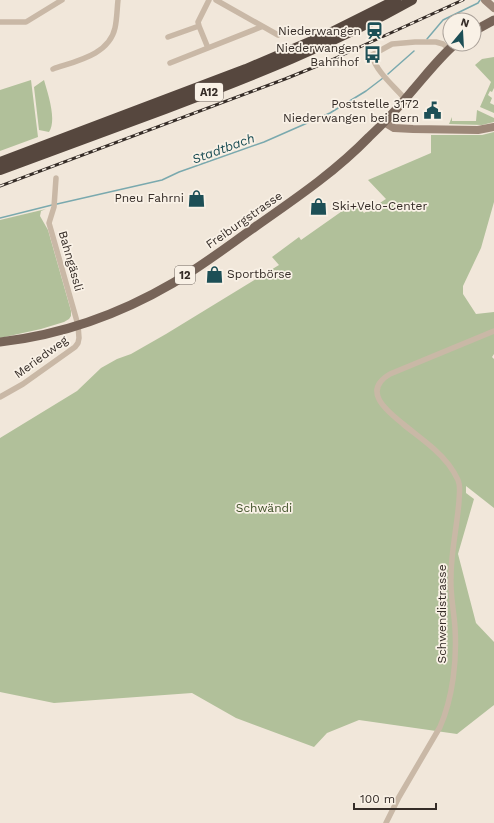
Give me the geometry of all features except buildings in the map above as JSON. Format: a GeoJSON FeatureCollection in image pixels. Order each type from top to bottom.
{"type":"FeatureCollection","features":[{"type":"Feature","properties":{"kind":"highway","name":"A12"},"geometry":{"type":"LineString","coordinates":[[0,162],[267,61],[328,34],[396,0]]}},
{"type":"Feature","properties":{"kind":"highway","name":"A12"},"geometry":{"type":"LineString","coordinates":[[0,170],[269,68],[358,29],[412,0]]}},
{"type":"Feature","properties":{"kind":"main road"},"geometry":{"type":"LineString","coordinates":[[485,0],[494,8]]}},
{"type":"Feature","properties":{"kind":"main road"},"geometry":{"type":"LineString","coordinates":[[482,27],[494,20]]}},
{"type":"Feature","properties":{"kind":"main road","name":"Freiburgstrasse"},"geometry":{"type":"LineString","coordinates":[[0,342],[47,334],[120,310],[143,299],[201,265],[327,175],[351,155],[384,122],[447,52]]}},
{"type":"Feature","properties":{"kind":"main road"},"geometry":{"type":"LineString","coordinates":[[384,122],[394,128],[413,129],[478,130],[494,127]]}},
{"type":"Feature","properties":{"kind":"street"},"geometry":{"type":"LineString","coordinates":[[0,22],[26,22],[62,0]]}},
{"type":"Feature","properties":{"kind":"street"},"geometry":{"type":"LineString","coordinates":[[54,69],[96,53],[109,41],[115,27],[118,0]]}},
{"type":"Feature","properties":{"kind":"street"},"geometry":{"type":"LineString","coordinates":[[208,48],[198,22],[209,0]]}},
{"type":"Feature","properties":{"kind":"street"},"geometry":{"type":"LineString","coordinates":[[216,0],[261,27],[278,35]]}},
{"type":"Feature","properties":{"kind":"street"},"geometry":{"type":"LineString","coordinates":[[168,37],[199,26]]}},
{"type":"Feature","properties":{"kind":"street"},"geometry":{"type":"LineString","coordinates":[[170,63],[261,27]]}},
{"type":"Feature","properties":{"kind":"street"},"geometry":{"type":"LineString","coordinates":[[405,99],[380,70],[375,63],[372,54],[392,44],[415,42],[436,42],[442,44]]}},
{"type":"Feature","properties":{"kind":"street","name":"Bahngässli"},"geometry":{"type":"LineString","coordinates":[[56,178],[54,207],[48,223],[78,325]]}},
{"type":"Feature","properties":{"kind":"street","name":"Meriedweg"},"geometry":{"type":"LineString","coordinates":[[0,397],[23,384],[75,347],[79,338],[78,325]]}},
{"type":"Feature","properties":{"kind":"street","name":"Schwendistrasse"},"geometry":{"type":"LineString","coordinates":[[386,823],[399,797],[440,726],[444,716],[450,689],[456,647],[450,577],[458,518],[459,485],[451,468],[435,450],[383,406],[378,399],[377,388],[381,380],[390,374],[494,330]]}},
{"type":"Feature","properties":{"kind":"green space"},"geometry":{"type":"Polygon","coordinates":[[[494,57],[494,88],[488,95],[492,98],[490,103],[494,105],[494,113],[480,107],[491,82],[475,65],[482,59],[494,57]]]}},
{"type":"Feature","properties":{"kind":"green space"},"geometry":{"type":"Polygon","coordinates":[[[31,80],[38,137],[0,151],[0,90],[31,80]]]}},
{"type":"Feature","properties":{"kind":"green space"},"geometry":{"type":"Polygon","coordinates":[[[44,80],[52,114],[49,132],[39,130],[34,87],[44,80]]]}},
{"type":"Feature","properties":{"kind":"green space"},"geometry":{"type":"Polygon","coordinates":[[[477,110],[494,118],[494,122],[482,125],[449,124],[452,117],[452,121],[476,121],[477,110]]]}},
{"type":"Feature","properties":{"kind":"green space","name":"Schwändi"},"geometry":{"type":"Polygon","coordinates":[[[494,132],[494,202],[481,248],[463,286],[463,294],[476,314],[494,312],[494,354],[492,357],[494,359],[494,508],[466,486],[466,493],[474,499],[458,554],[476,623],[494,642],[494,705],[457,734],[359,720],[327,733],[314,747],[236,718],[192,693],[54,703],[0,692],[0,438],[77,391],[101,368],[117,359],[131,354],[166,334],[279,265],[272,257],[299,237],[301,240],[355,202],[364,213],[386,199],[368,180],[431,153],[431,135],[482,135],[494,132]]]}},
{"type":"Feature","properties":{"kind":"green space"},"geometry":{"type":"Polygon","coordinates":[[[46,209],[41,211],[40,216],[48,230],[71,311],[71,316],[64,322],[41,329],[0,338],[0,220],[46,209]]]}},
{"type":"Feature","properties":{"kind":"waterway"},"geometry":{"type":"LineString","coordinates":[[427,39],[443,20],[478,3],[480,0]]}},
{"type":"Feature","properties":{"kind":"waterway"},"geometry":{"type":"LineString","coordinates":[[388,74],[414,51]]}},
{"type":"Feature","properties":{"kind":"waterway","name":"Stadtbach"},"geometry":{"type":"LineString","coordinates":[[57,204],[162,180],[179,172],[264,142],[330,113],[366,91],[383,78]]}},
{"type":"Feature","properties":{"kind":"waterway","name":"Stadtbach"},"geometry":{"type":"LineString","coordinates":[[0,218],[52,205]]}},
{"type":"Feature","properties":{"kind":"railway"},"geometry":{"type":"LineString","coordinates":[[0,186],[285,79],[327,62],[463,0]]}},
{"type":"Feature","properties":{"kind":"place","name":"Niederwangen"},"geometry":{"type":"Point","coordinates":[374,31]}},
{"type":"Feature","properties":{"kind":"place","name":"Niederwangen Bahnhof"},"geometry":{"type":"Point","coordinates":[372,55]}},
{"type":"Feature","properties":{"kind":"place","name":"Poststelle 3172 Niederwangen bei Bern"},"geometry":{"type":"Point","coordinates":[432,111]}},
{"type":"Feature","properties":{"kind":"place","name":"Pneu Fahrni"},"geometry":{"type":"Point","coordinates":[197,198]}},
{"type":"Feature","properties":{"kind":"place","name":"Ski+Velo-Center"},"geometry":{"type":"Point","coordinates":[319,206]}},
{"type":"Feature","properties":{"kind":"place","name":"Sportbörse"},"geometry":{"type":"Point","coordinates":[214,274]}}]}
